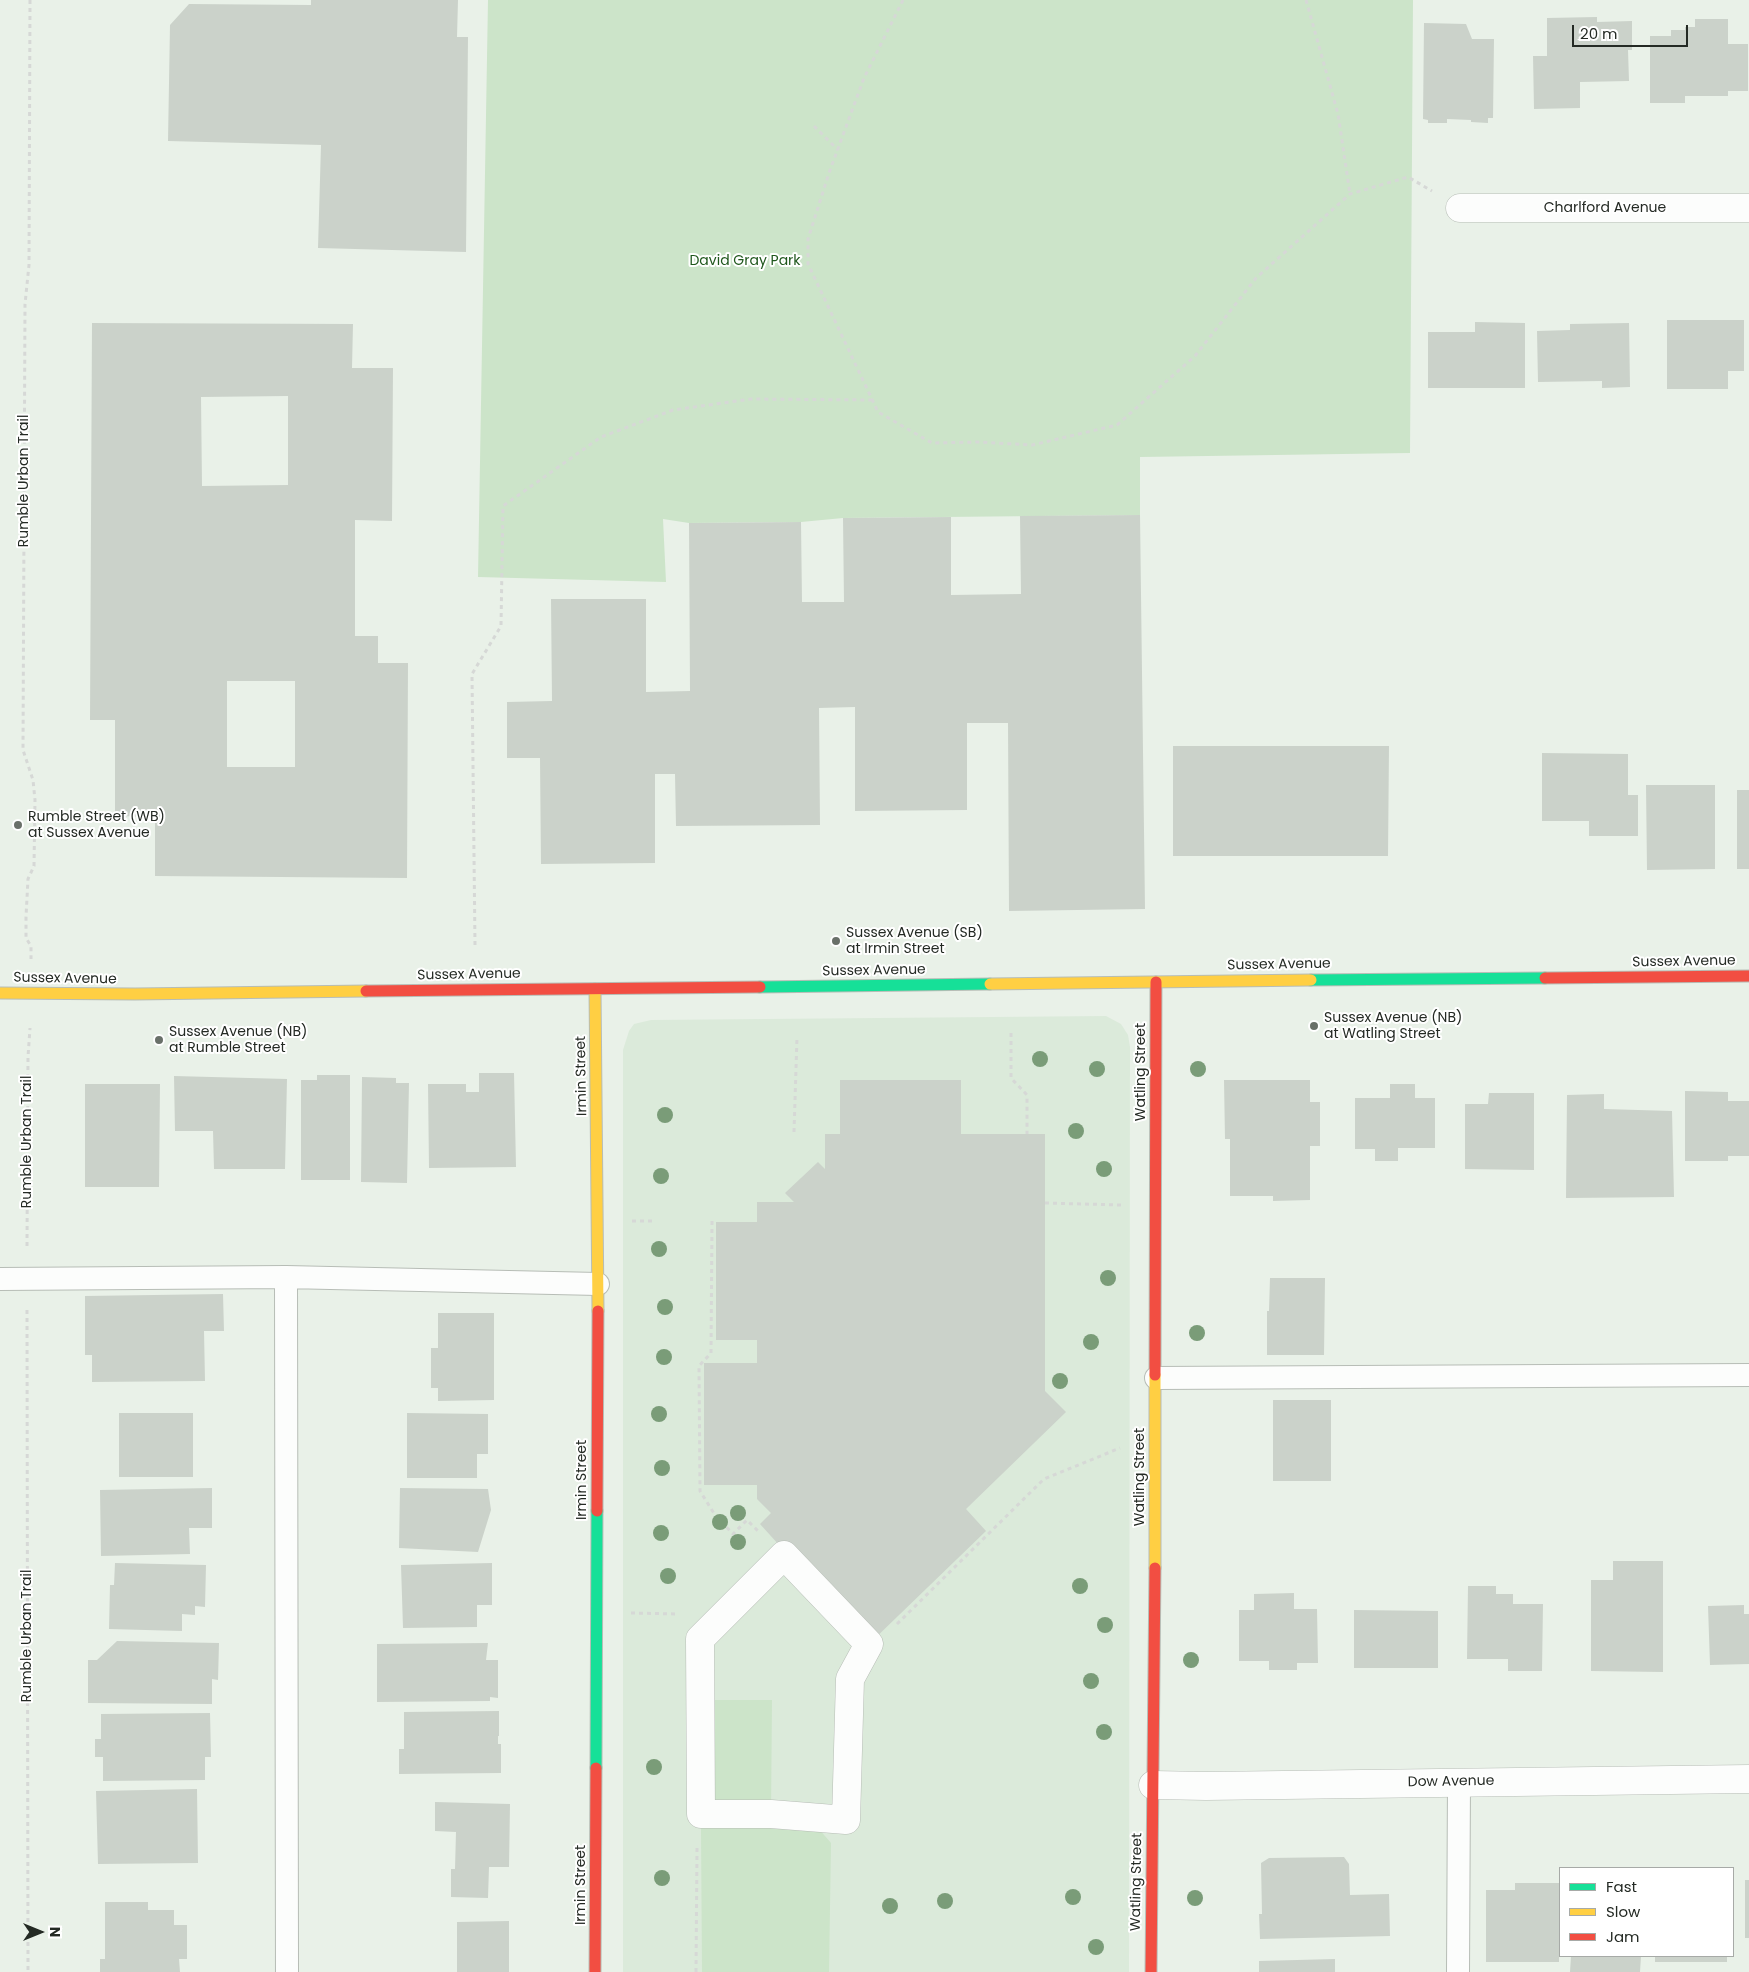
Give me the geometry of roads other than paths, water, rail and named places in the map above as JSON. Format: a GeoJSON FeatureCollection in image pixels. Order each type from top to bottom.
{"type":"FeatureCollection","features":[{"type":"Feature","properties":{"kind":"street","name":"Charlford Avenue"},"geometry":{"type":"LineString","coordinates":[[1460,208],[1749,208]]}},
{"type":"Feature","properties":{"kind":"street","name":"Sussex Avenue"},"geometry":{"type":"LineString","coordinates":[[0,993],[154,994],[1749,976]]}},
{"type":"Feature","properties":{"kind":"street","name":"Watling Street"},"geometry":{"type":"LineString","coordinates":[[1151,1972],[1156,1378],[1156,982]]}},
{"type":"Feature","properties":{"kind":"street","name":"Irmin Street"},"geometry":{"type":"LineString","coordinates":[[595,989],[598,1284],[595,1972]]}},
{"type":"Feature","properties":{"kind":"street"},"geometry":{"type":"LineString","coordinates":[[784,1555],[869,1644],[860,1660],[850,1679],[846,1820],[772,1814],[701,1814],[700,1638],[784,1555]]}},
{"type":"Feature","properties":{"kind":"street","name":"Dow Avenue"},"geometry":{"type":"LineString","coordinates":[[1152,1785],[1206,1786],[1749,1779]]}},
{"type":"Feature","properties":{"kind":"lane"},"geometry":{"type":"LineString","coordinates":[[286,1278],[287,1972]]}},
{"type":"Feature","properties":{"kind":"lane"},"geometry":{"type":"LineString","coordinates":[[0,1279],[286,1278],[598,1284]]}},
{"type":"Feature","properties":{"kind":"lane"},"geometry":{"type":"LineString","coordinates":[[1156,1378],[1749,1375]]}},
{"type":"Feature","properties":{"kind":"lane"},"geometry":{"type":"LineString","coordinates":[[1458,1972],[1459,1782]]}},
{"type":"Feature","properties":{"kind":"place","name":"Rumble Street (WB) at Sussex Avenue"},"geometry":{"type":"Point","coordinates":[18,825]}},
{"type":"Feature","properties":{"kind":"place","name":"Sussex Avenue (SB) at Irmin Street"},"geometry":{"type":"Point","coordinates":[836,941]}},
{"type":"Feature","properties":{"kind":"place","name":"Sussex Avenue (NB) at Watling Street"},"geometry":{"type":"Point","coordinates":[1314,1026]}},
{"type":"Feature","properties":{"kind":"place","name":"Sussex Avenue (NB) at Rumble Street"},"geometry":{"type":"Point","coordinates":[159,1040]}},
{"type":"Feature","properties":{"kind":"park label","name":"David Gray Park"},"geometry":{"type":"Point","coordinates":[745,261]}}]}
